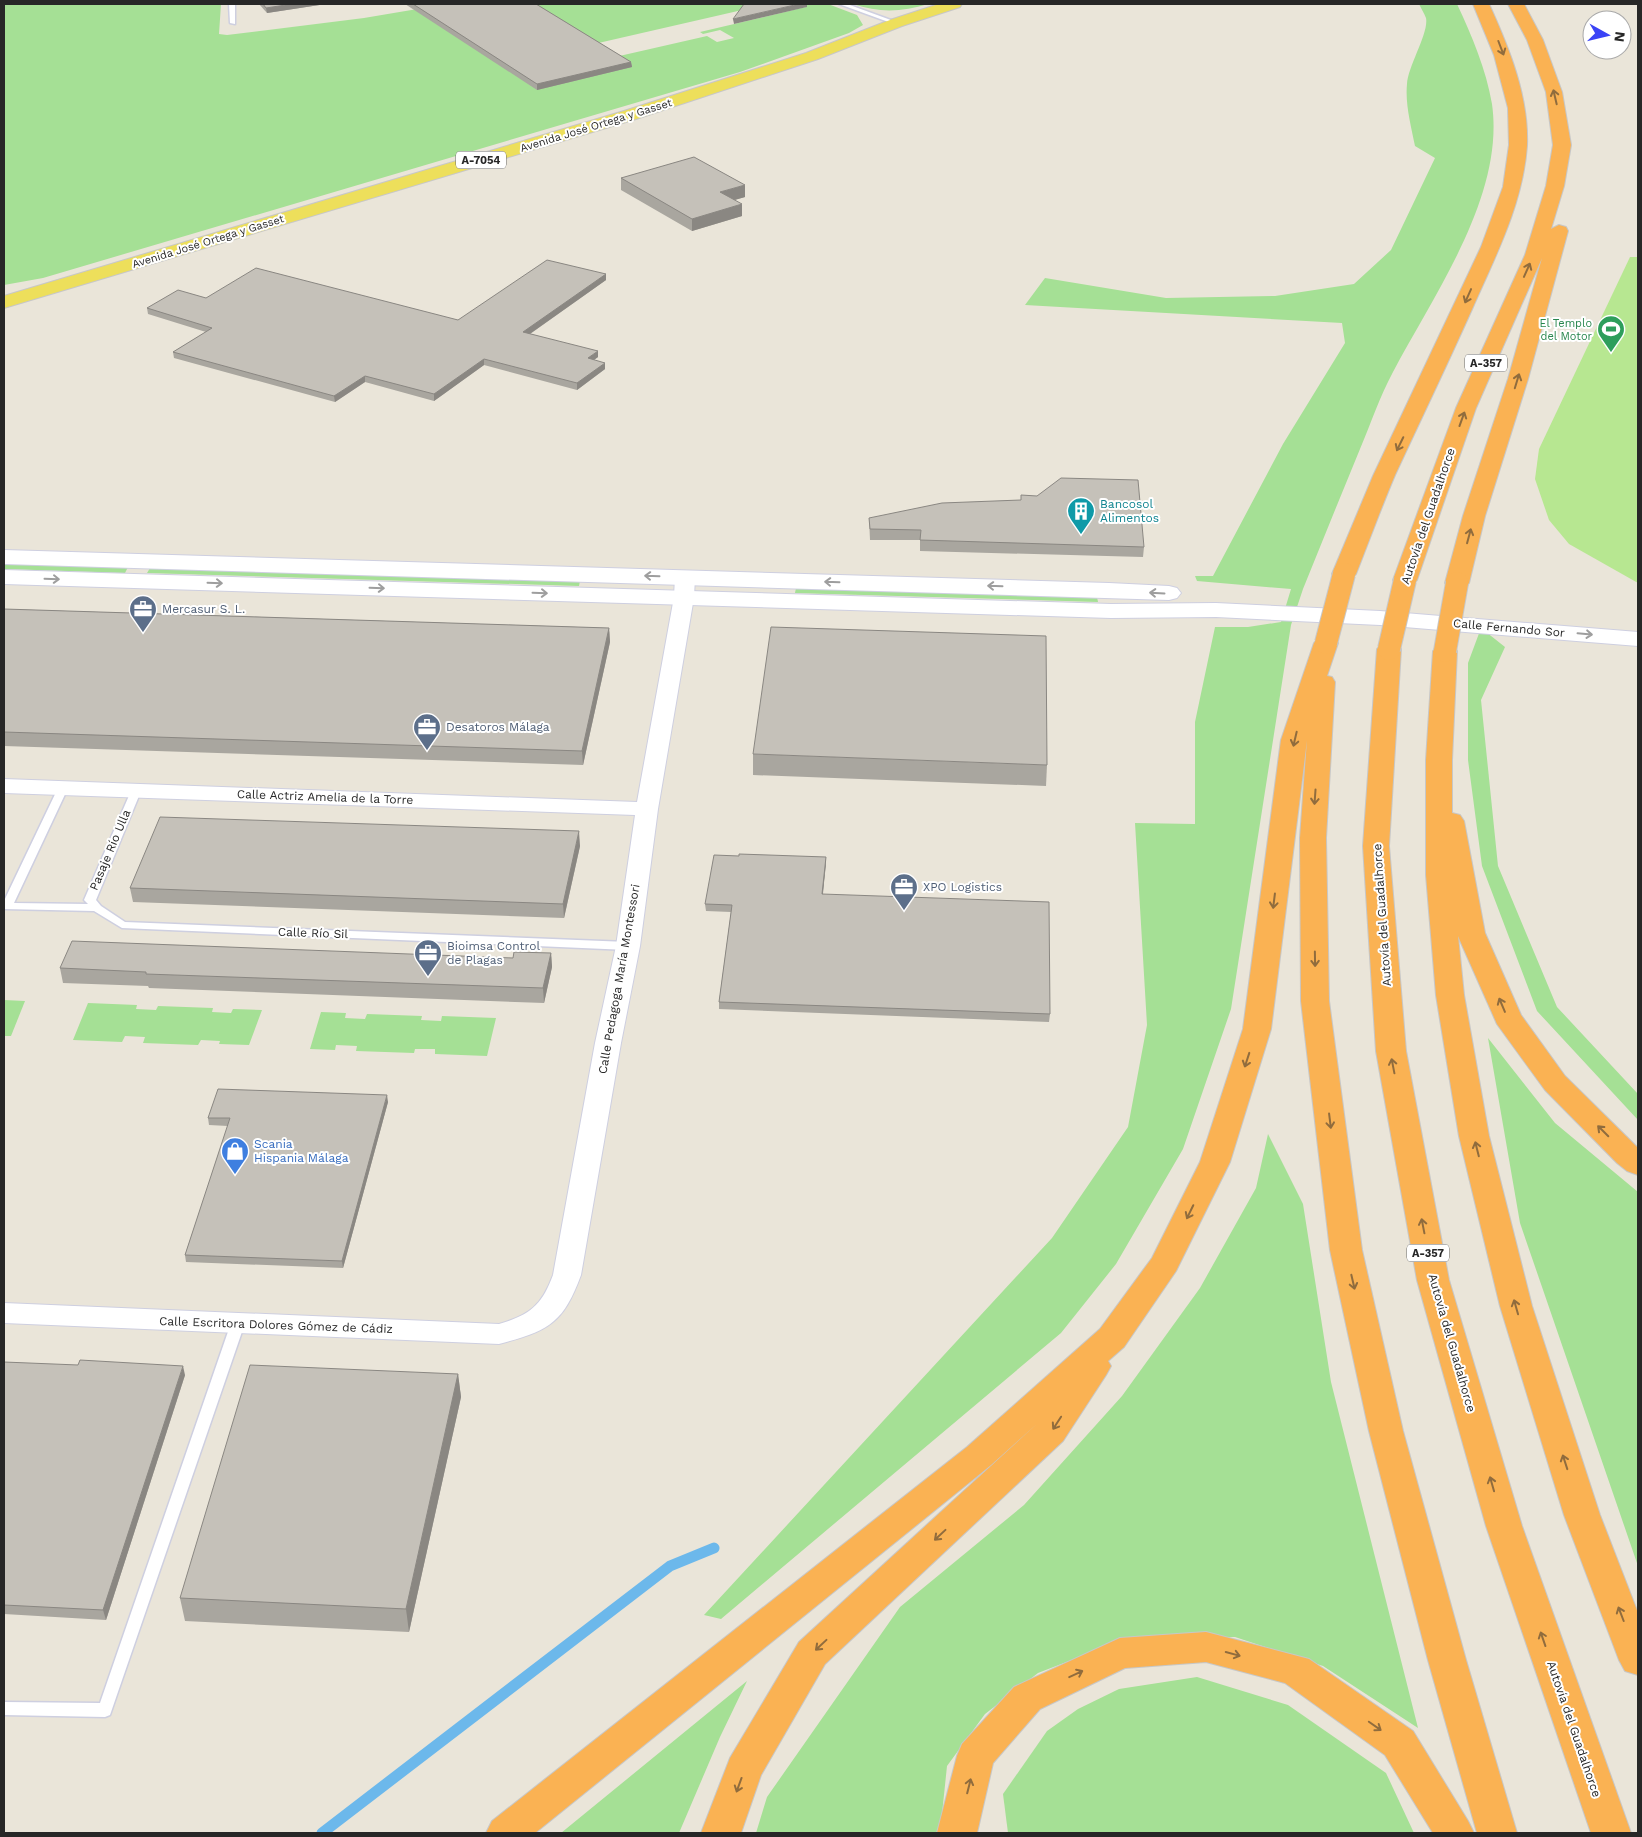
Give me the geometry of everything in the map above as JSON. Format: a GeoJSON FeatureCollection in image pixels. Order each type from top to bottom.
{"type":"FeatureCollection","features":[{"type":"Feature","properties":{"kind":"highway"},"geometry":{"type":"LineString","coordinates":[[721,1833],[744,1770],[812,1653],[1051,1432],[1112,1338],[1165,1263],[1215,1162],[1257,1029],[1294,740],[1326,643],[1344,574],[1384,478],[1431,381],[1494,238],[1514,180],[1519,143],[1515,104],[1503,52],[1481,4]]}},
{"type":"Feature","properties":{"kind":"highway","name":"Autovía del Guadalhorce"},"geometry":{"type":"LineString","coordinates":[[1516,4],[1535,40],[1554,92],[1562,145],[1555,186],[1534,255],[1466,408],[1405,580],[1389,649],[1377,856],[1390,1051],[1433,1280],[1504,1526],[1611,1833]]}},
{"type":"Feature","properties":{"kind":"highway"},"geometry":{"type":"LineString","coordinates":[[1562,145],[1573,184],[1518,379],[1474,516],[1457,583],[1446,651],[1439,760],[1439,875],[1448,975],[1474,1136],[1516,1306],[1582,1515],[1638,1660]]}},
{"type":"Feature","properties":{"kind":"highway"},"geometry":{"type":"LineString","coordinates":[[1326,643],[1312,838],[1316,1001],[1346,1250],[1386,1431],[1447,1660],[1497,1833]]}},
{"type":"Feature","properties":{"kind":"highway"},"geometry":{"type":"LineString","coordinates":[[1439,760],[1471,932],[1507,1017],[1555,1083],[1638,1164]]}},
{"type":"Feature","properties":{"kind":"highway"},"geometry":{"type":"LineString","coordinates":[[506,1833],[979,1456],[1112,1338]]}},
{"type":"Feature","properties":{"kind":"highway"},"geometry":{"type":"LineString","coordinates":[[957,1833],[976,1756],[1027,1698],[1120,1653],[1206,1647],[1296,1670],[1399,1743],[1454,1833]]}},
{"type":"Feature","properties":{"kind":"main road","name":"Avenida José Ortega y Gasset"},"geometry":{"type":"LineString","coordinates":[[4,302],[630,115],[812,56],[896,23],[954,4]]}},
{"type":"Feature","properties":{"kind":"street"},"geometry":{"type":"LineString","coordinates":[[4,557],[685,587],[1110,610],[1380,612]]}},
{"type":"Feature","properties":{"kind":"street"},"geometry":{"type":"LineString","coordinates":[[4,577],[685,587]]}},
{"type":"Feature","properties":{"kind":"street","name":"Calle Pedagoga María Montessori"},"geometry":{"type":"LineString","coordinates":[[545,1317],[560,1294],[567,1275],[608,1043],[628,946],[647,808],[685,587]]}},
{"type":"Feature","properties":{"kind":"street","name":"Calle Fernando Sor"},"geometry":{"type":"LineString","coordinates":[[1380,612],[1638,621]]}},
{"type":"Feature","properties":{"kind":"street","name":"Calle Fernando Sor"},"geometry":{"type":"LineString","coordinates":[[1380,612],[1638,639]]}},
{"type":"Feature","properties":{"kind":"street","name":"Calle Actriz Amelia de la Torre"},"geometry":{"type":"LineString","coordinates":[[4,786],[647,808]]}},
{"type":"Feature","properties":{"kind":"street","name":"Calle Escritora Dolores Gómez de Cádiz"},"geometry":{"type":"LineString","coordinates":[[4,1313],[499,1334],[526,1328],[545,1317]]}},
{"type":"Feature","properties":{"kind":"lane"},"geometry":{"type":"LineString","coordinates":[[232,4],[233,23]]}},
{"type":"Feature","properties":{"kind":"lane"},"geometry":{"type":"LineString","coordinates":[[842,4],[896,23]]}},
{"type":"Feature","properties":{"kind":"lane"},"geometry":{"type":"LineString","coordinates":[[63,788],[6,905],[97,908]]}},
{"type":"Feature","properties":{"kind":"lane","name":"Pasaje Río Ulla"},"geometry":{"type":"LineString","coordinates":[[97,908],[90,900],[136,791]]}},
{"type":"Feature","properties":{"kind":"lane","name":"Calle Río Sil"},"geometry":{"type":"LineString","coordinates":[[97,908],[122,925],[628,946]]}},
{"type":"Feature","properties":{"kind":"lane"},"geometry":{"type":"LineString","coordinates":[[4,1709],[105,1710],[238,1323]]}},
{"type":"Feature","properties":{"kind":"green space"},"geometry":{"type":"Polygon","coordinates":[[[4,4],[221,4],[219,34],[227,35],[364,18],[447,4],[615,57],[707,36],[717,42],[734,38],[720,30],[703,34],[700,32],[806,7],[800,4],[828,4],[857,15],[863,25],[849,33],[740,72],[43,278],[4,285],[4,4]]]}},
{"type":"Feature","properties":{"kind":"green space"},"geometry":{"type":"Polygon","coordinates":[[[529,4],[768,4],[594,44],[529,4]]]}},
{"type":"Feature","properties":{"kind":"green space"},"geometry":{"type":"Polygon","coordinates":[[[853,4],[928,4],[909,9],[881,10],[853,4]]]}},
{"type":"Feature","properties":{"kind":"green space"},"geometry":{"type":"Polygon","coordinates":[[[1419,4],[1457,4],[1473,40],[1486,78],[1492,104],[1493,139],[1488,174],[1477,209],[1463,243],[1384,391],[1303,589],[1291,625],[1231,1009],[1183,1149],[1116,1264],[1061,1333],[721,1619],[704,1615],[1052,1238],[1128,1127],[1147,1025],[1135,823],[1195,824],[1195,722],[1215,627],[1248,627],[1281,622],[1291,589],[1197,581],[1195,576],[1213,576],[1283,444],[1345,343],[1342,323],[1025,305],[1045,278],[1166,298],[1275,296],[1354,284],[1391,250],[1435,158],[1415,146],[1408,107],[1408,77],[1422,41],[1426,24],[1426,18],[1419,4]]]}},
{"type":"Feature","properties":{"kind":"green space","name":"El Templo del Motor"},"geometry":{"type":"Polygon","coordinates":[[[1630,257],[1638,257],[1638,583],[1569,544],[1549,520],[1535,479],[1539,449],[1630,257]]]}},
{"type":"Feature","properties":{"kind":"green space"},"geometry":{"type":"Polygon","coordinates":[[[4,563],[128,567],[125,573],[4,569],[4,563]]]}},
{"type":"Feature","properties":{"kind":"green space"},"geometry":{"type":"Polygon","coordinates":[[[150,568],[580,581],[579,586],[147,573],[150,568]]]}},
{"type":"Feature","properties":{"kind":"green space"},"geometry":{"type":"Polygon","coordinates":[[[796,588],[1097,597],[1098,602],[795,593],[796,588]]]}},
{"type":"Feature","properties":{"kind":"green space"},"geometry":{"type":"Polygon","coordinates":[[[1481,628],[1505,647],[1481,700],[1498,866],[1557,1007],[1638,1094],[1638,1120],[1537,1011],[1482,866],[1468,760],[1468,663],[1481,628]]]}},
{"type":"Feature","properties":{"kind":"green space"},"geometry":{"type":"Polygon","coordinates":[[[4,1000],[25,1001],[11,1036],[4,1036],[4,1000]]]}},
{"type":"Feature","properties":{"kind":"green space"},"geometry":{"type":"Polygon","coordinates":[[[88,1003],[137,1005],[136,1009],[156,1010],[158,1006],[213,1008],[212,1012],[231,1013],[233,1009],[262,1010],[249,1045],[219,1044],[220,1041],[201,1040],[198,1045],[143,1043],[145,1037],[125,1036],[122,1042],[73,1040],[88,1003]]]}},
{"type":"Feature","properties":{"kind":"green space"},"geometry":{"type":"Polygon","coordinates":[[[321,1012],[346,1013],[345,1018],[365,1019],[367,1014],[422,1016],[421,1020],[441,1021],[442,1016],[496,1018],[487,1056],[435,1054],[435,1049],[415,1049],[414,1053],[356,1051],[357,1046],[336,1045],[335,1050],[310,1049],[321,1012]]]}},
{"type":"Feature","properties":{"kind":"green space"},"geometry":{"type":"Polygon","coordinates":[[[1488,1038],[1555,1123],[1638,1192],[1638,1566],[1520,1223],[1488,1038]]]}},
{"type":"Feature","properties":{"kind":"green space"},"geometry":{"type":"Polygon","coordinates":[[[1268,1134],[1303,1204],[1331,1382],[1418,1728],[1323,1666],[1235,1637],[1131,1637],[1038,1673],[985,1714],[947,1766],[940,1833],[756,1833],[767,1797],[900,1607],[1024,1505],[1122,1396],[1200,1288],[1256,1188],[1268,1134]]]}},
{"type":"Feature","properties":{"kind":"green space"},"geometry":{"type":"Polygon","coordinates":[[[1197,1677],[1288,1705],[1386,1773],[1414,1833],[1008,1833],[1003,1794],[1047,1731],[1078,1709],[1119,1689],[1197,1677]]]}},
{"type":"Feature","properties":{"kind":"green space"},"geometry":{"type":"Polygon","coordinates":[[[747,1681],[720,1737],[679,1833],[561,1833],[747,1681]]]}},
{"type":"Feature","properties":{"kind":"building"},"geometry":{"type":"Polygon","coordinates":[[[263,4],[292,4],[266,8],[263,4]]]}},
{"type":"Feature","properties":{"kind":"building"},"geometry":{"type":"Polygon","coordinates":[[[413,4],[536,4],[631,62],[537,84],[413,4]]]}},
{"type":"Feature","properties":{"kind":"building"},"geometry":{"type":"Polygon","coordinates":[[[744,4],[799,4],[733,19],[744,4]]]}},
{"type":"Feature","properties":{"kind":"building"},"geometry":{"type":"Polygon","coordinates":[[[694,157],[745,185],[720,192],[742,204],[692,219],[621,178],[694,157]]]}},
{"type":"Feature","properties":{"kind":"building"},"geometry":{"type":"Polygon","coordinates":[[[547,260],[606,274],[523,332],[598,351],[588,358],[605,363],[577,383],[484,359],[434,394],[365,376],[334,396],[173,352],[212,328],[147,308],[178,290],[206,298],[256,268],[458,320],[547,260]]]}},
{"type":"Feature","properties":{"kind":"building"},"geometry":{"type":"Polygon","coordinates":[[[1061,478],[1138,480],[1144,547],[920,540],[921,530],[870,529],[869,518],[942,503],[1021,500],[1021,495],[1037,496],[1061,478]]]}},
{"type":"Feature","properties":{"kind":"building"},"geometry":{"type":"Polygon","coordinates":[[[4,609],[609,628],[582,751],[4,732],[4,609]]]}},
{"type":"Feature","properties":{"kind":"building"},"geometry":{"type":"Polygon","coordinates":[[[771,627],[1046,636],[1047,765],[753,754],[771,627]]]}},
{"type":"Feature","properties":{"kind":"building"},"geometry":{"type":"Polygon","coordinates":[[[160,817],[579,831],[563,904],[130,888],[160,817]]]}},
{"type":"Feature","properties":{"kind":"building"},"geometry":{"type":"Polygon","coordinates":[[[739,854],[826,857],[822,894],[1049,902],[1050,1014],[719,1002],[732,905],[705,904],[714,855],[739,856],[739,854]]]}},
{"type":"Feature","properties":{"kind":"building"},"geometry":{"type":"Polygon","coordinates":[[[72,941],[513,958],[514,952],[551,953],[543,988],[146,974],[146,972],[60,968],[72,941]]]}},
{"type":"Feature","properties":{"kind":"building"},"geometry":{"type":"Polygon","coordinates":[[[218,1089],[387,1095],[342,1261],[185,1255],[230,1118],[208,1118],[218,1089]]]}},
{"type":"Feature","properties":{"kind":"building"},"geometry":{"type":"Polygon","coordinates":[[[80,1360],[183,1366],[103,1610],[4,1605],[4,1362],[78,1365],[80,1360]]]}},
{"type":"Feature","properties":{"kind":"building"},"geometry":{"type":"Polygon","coordinates":[[[250,1365],[458,1374],[406,1609],[180,1598],[250,1365]]]}},
{"type":"Feature","properties":{"kind":"waterway"},"geometry":{"type":"LineString","coordinates":[[322,1833],[670,1566],[714,1548]]}},
{"type":"Feature","properties":{"kind":"place","name":"El Templo del Motor"},"geometry":{"type":"Point","coordinates":[1611,353]}},
{"type":"Feature","properties":{"kind":"place","name":"Bancosol Alimentos"},"geometry":{"type":"Point","coordinates":[1081,535]}},
{"type":"Feature","properties":{"kind":"place","name":"Mercasur S. L."},"geometry":{"type":"Point","coordinates":[143,633]}},
{"type":"Feature","properties":{"kind":"place","name":"Desatoros Málaga"},"geometry":{"type":"Point","coordinates":[427,751]}},
{"type":"Feature","properties":{"kind":"place","name":"XPO Logistics"},"geometry":{"type":"Point","coordinates":[904,911]}},
{"type":"Feature","properties":{"kind":"place","name":"Bioimsa Control de Plagas"},"geometry":{"type":"Point","coordinates":[428,977]}},
{"type":"Feature","properties":{"kind":"place","name":"Scania Hispania Málaga"},"geometry":{"type":"Point","coordinates":[235,1175]}}]}
